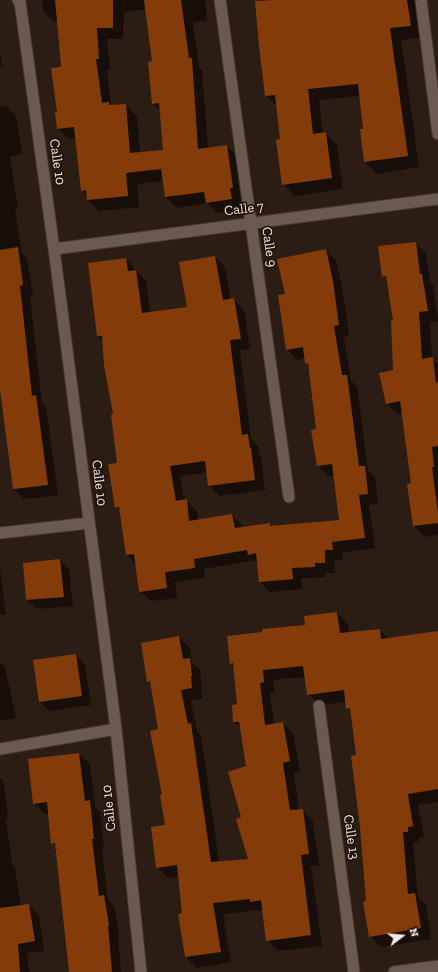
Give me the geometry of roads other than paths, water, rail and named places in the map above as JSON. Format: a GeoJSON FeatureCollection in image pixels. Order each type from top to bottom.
{"type":"FeatureCollection","features":[{"type":"Feature","properties":{"kind":"street","name":"Calle 10"},"geometry":{"type":"LineString","coordinates":[[18,0],[20,2],[54,248],[116,729],[141,972]]}},
{"type":"Feature","properties":{"kind":"street","name":"Calle 9"},"geometry":{"type":"LineString","coordinates":[[220,0],[289,497]]}},
{"type":"Feature","properties":{"kind":"street"},"geometry":{"type":"LineString","coordinates":[[421,0],[438,134]]}},
{"type":"Feature","properties":{"kind":"street","name":"Calle 7"},"geometry":{"type":"LineString","coordinates":[[54,248],[438,199]]}},
{"type":"Feature","properties":{"kind":"street"},"geometry":{"type":"LineString","coordinates":[[0,533],[89,523]]}},
{"type":"Feature","properties":{"kind":"street","name":"Calle 13"},"geometry":{"type":"LineString","coordinates":[[318,706],[354,972]]}},
{"type":"Feature","properties":{"kind":"street"},"geometry":{"type":"LineString","coordinates":[[0,748],[116,729]]}},
{"type":"Feature","properties":{"kind":"street"},"geometry":{"type":"LineString","coordinates":[[394,972],[438,966]]}}]}
